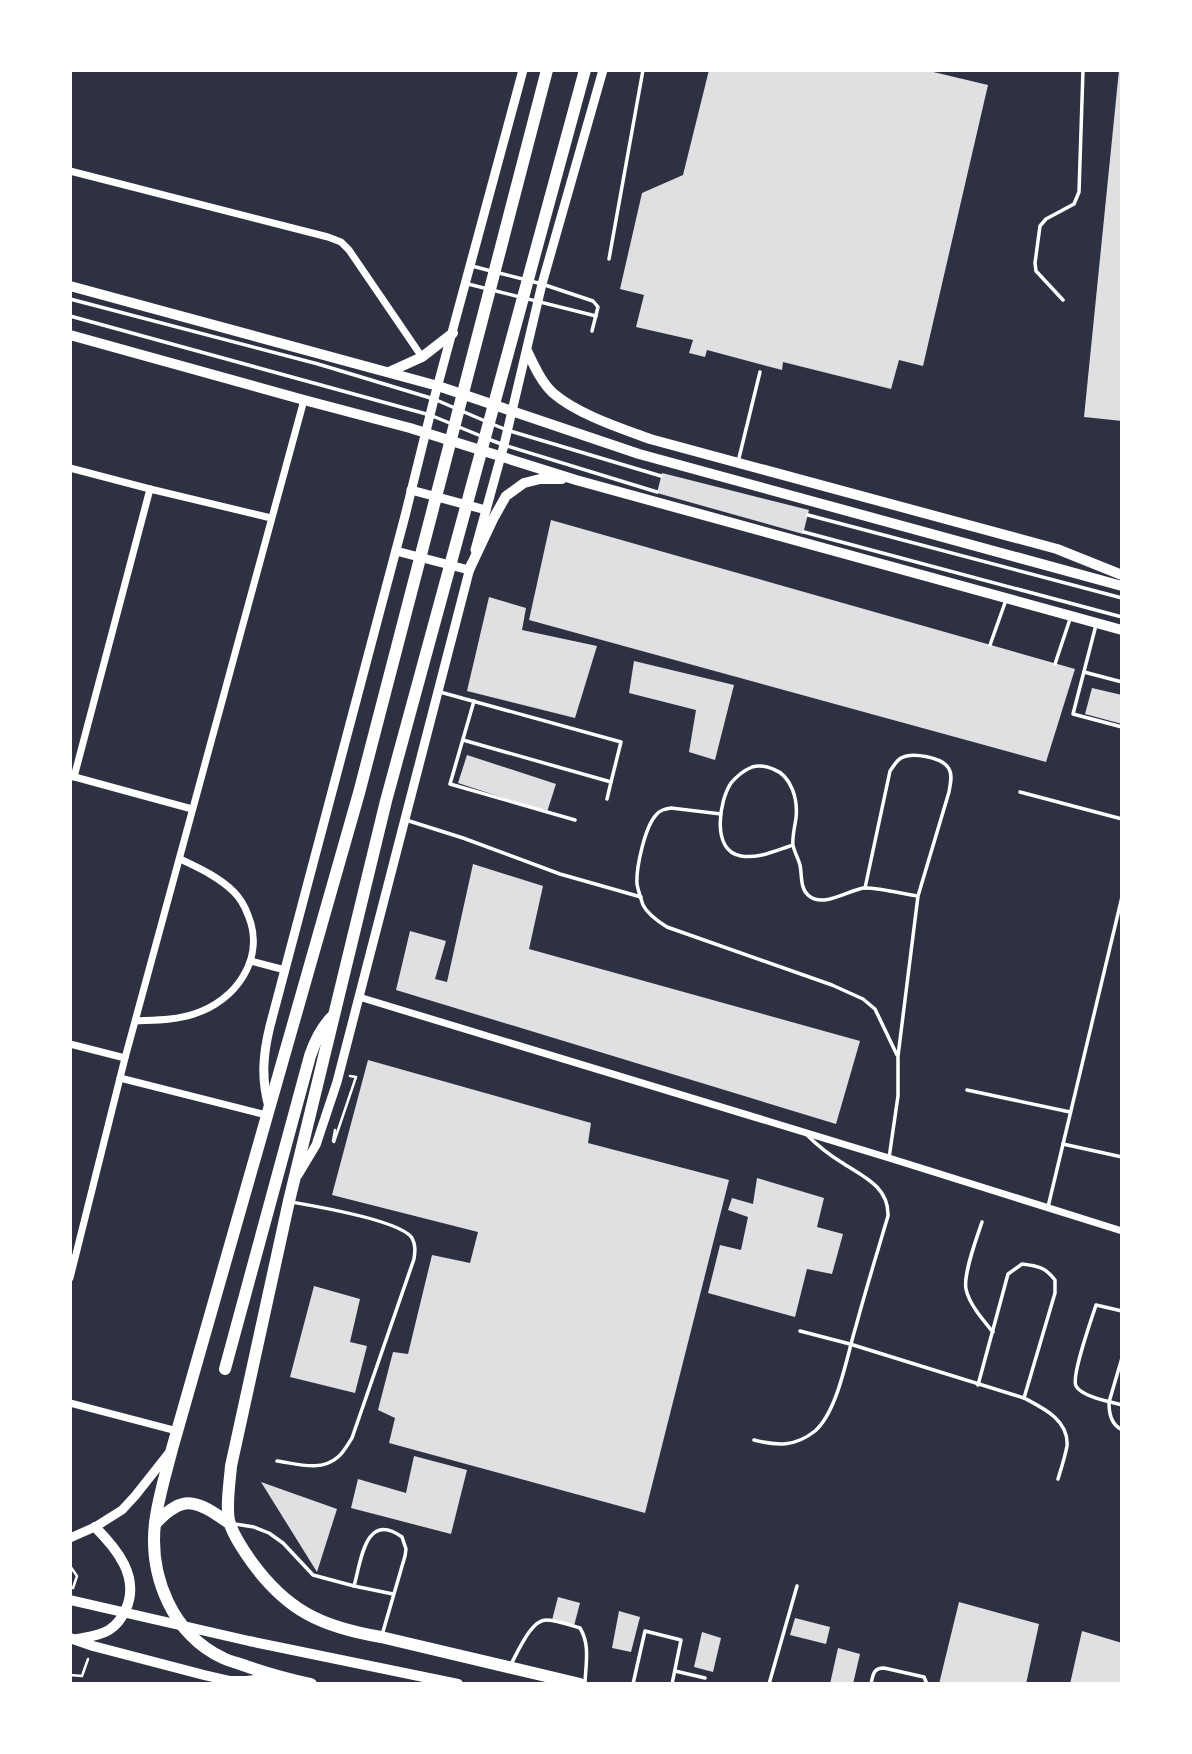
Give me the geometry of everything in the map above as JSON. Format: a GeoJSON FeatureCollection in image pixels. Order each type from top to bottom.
{"type":"FeatureCollection","features":[{"type":"Feature","properties":{"kind":"highway"},"geometry":{"type":"LineString","coordinates":[[311,1684],[279,1677],[223,1658],[197,1642],[171,1611],[162,1589],[156,1558],[155,1523],[177,1431],[359,793],[547,70]]}},
{"type":"Feature","properties":{"kind":"highway"},"geometry":{"type":"LineString","coordinates":[[229,1523],[231,1466],[333,1015],[386,802],[585,70]]}},
{"type":"Feature","properties":{"kind":"highway"},"geometry":{"type":"LineString","coordinates":[[225,1369],[310,1056],[323,1027],[333,1015]]}},
{"type":"Feature","properties":{"kind":"highway"},"geometry":{"type":"LineString","coordinates":[[155,1523],[177,1504],[196,1504],[207,1508],[229,1523],[265,1580],[296,1608],[313,1618],[355,1633],[582,1684]]}},
{"type":"Feature","properties":{"kind":"main road"},"geometry":{"type":"LineString","coordinates":[[70,286],[438,386],[639,454],[1122,586]]}},
{"type":"Feature","properties":{"kind":"main road"},"geometry":{"type":"LineString","coordinates":[[389,372],[422,357],[453,333]]}},
{"type":"Feature","properties":{"kind":"main road"},"geometry":{"type":"LineString","coordinates":[[70,335],[426,433],[502,450],[576,480],[1122,630]]}},
{"type":"Feature","properties":{"kind":"main road"},"geometry":{"type":"LineString","coordinates":[[527,351],[537,373],[553,393],[612,425],[650,439],[1058,549],[1122,576]]}},
{"type":"Feature","properties":{"kind":"main road"},"geometry":{"type":"LineString","coordinates":[[469,570],[506,496],[524,484],[540,478],[576,480]]}},
{"type":"Feature","properties":{"kind":"main road"},"geometry":{"type":"LineString","coordinates":[[72,1639],[97,1635],[108,1630],[122,1617],[130,1601],[131,1587],[122,1560],[111,1543],[95,1527]]}},
{"type":"Feature","properties":{"kind":"main road"},"geometry":{"type":"LineString","coordinates":[[72,1594],[249,1641],[458,1684]]}},
{"type":"Feature","properties":{"kind":"main road"},"geometry":{"type":"LineString","coordinates":[[72,1639],[230,1681],[247,1682],[279,1677]]}},
{"type":"Feature","properties":{"kind":"street"},"geometry":{"type":"LineString","coordinates":[[120,1078],[267,1111],[263,1060],[270,1026],[523,70]]}},
{"type":"Feature","properties":{"kind":"street"},"geometry":{"type":"LineString","coordinates":[[294,1183],[316,1145],[337,1082],[502,450],[542,285],[603,70]]}},
{"type":"Feature","properties":{"kind":"street"},"geometry":{"type":"LineString","coordinates":[[70,171],[341,242],[422,357]]}},
{"type":"Feature","properties":{"kind":"street"},"geometry":{"type":"LineString","coordinates":[[70,1278],[125,1058],[304,400]]}},
{"type":"Feature","properties":{"kind":"street"},"geometry":{"type":"LineString","coordinates":[[70,468],[271,518]]}},
{"type":"Feature","properties":{"kind":"street"},"geometry":{"type":"LineString","coordinates":[[150,489],[72,776],[192,809]]}},
{"type":"Feature","properties":{"kind":"street"},"geometry":{"type":"LineString","coordinates":[[411,490],[486,510]]}},
{"type":"Feature","properties":{"kind":"street"},"geometry":{"type":"LineString","coordinates":[[396,551],[469,570]]}},
{"type":"Feature","properties":{"kind":"street"},"geometry":{"type":"LineString","coordinates":[[136,1021],[194,1014],[214,1005],[238,986],[251,961],[253,925],[236,893],[211,874],[180,859]]}},
{"type":"Feature","properties":{"kind":"street"},"geometry":{"type":"LineString","coordinates":[[251,961],[285,970]]}},
{"type":"Feature","properties":{"kind":"street"},"geometry":{"type":"LineString","coordinates":[[359,997],[1122,1231]]}},
{"type":"Feature","properties":{"kind":"street"},"geometry":{"type":"LineString","coordinates":[[70,1044],[125,1058]]}},
{"type":"Feature","properties":{"kind":"street"},"geometry":{"type":"LineString","coordinates":[[70,1403],[177,1431]]}},
{"type":"Feature","properties":{"kind":"street"},"geometry":{"type":"LineString","coordinates":[[70,1538],[95,1527],[122,1510],[172,1449]]}},
{"type":"Feature","properties":{"kind":"lane"},"geometry":{"type":"LineString","coordinates":[[609,259],[643,70]]}},
{"type":"Feature","properties":{"kind":"lane"},"geometry":{"type":"LineString","coordinates":[[1063,300],[1036,271],[1035,263],[1040,226],[1046,219],[1074,204],[1079,192],[1083,70]]}},
{"type":"Feature","properties":{"kind":"lane"},"geometry":{"type":"LineString","coordinates":[[470,266],[593,302],[598,307],[592,331]]}},
{"type":"Feature","properties":{"kind":"lane"},"geometry":{"type":"LineString","coordinates":[[466,284],[597,316]]}},
{"type":"Feature","properties":{"kind":"lane"},"geometry":{"type":"LineString","coordinates":[[70,299],[318,364],[435,398],[507,430],[661,476]]}},
{"type":"Feature","properties":{"kind":"lane"},"geometry":{"type":"LineString","coordinates":[[70,316],[430,415],[502,450],[657,492]]}},
{"type":"Feature","properties":{"kind":"lane"},"geometry":{"type":"LineString","coordinates":[[738,463],[760,372]]}},
{"type":"Feature","properties":{"kind":"lane"},"geometry":{"type":"LineString","coordinates":[[808,515],[1122,598]]}},
{"type":"Feature","properties":{"kind":"lane"},"geometry":{"type":"LineString","coordinates":[[804,532],[1122,617]]}},
{"type":"Feature","properties":{"kind":"lane"},"geometry":{"type":"LineString","coordinates":[[990,645],[1007,598]]}},
{"type":"Feature","properties":{"kind":"lane"},"geometry":{"type":"LineString","coordinates":[[1055,664],[1071,616]]}},
{"type":"Feature","properties":{"kind":"lane"},"geometry":{"type":"LineString","coordinates":[[1097,623],[1073,714],[1122,727]]}},
{"type":"Feature","properties":{"kind":"lane"},"geometry":{"type":"LineString","coordinates":[[1084,672],[1122,682]]}},
{"type":"Feature","properties":{"kind":"lane"},"geometry":{"type":"LineString","coordinates":[[438,691],[621,742],[607,799]]}},
{"type":"Feature","properties":{"kind":"lane"},"geometry":{"type":"LineString","coordinates":[[474,701],[450,784],[575,820]]}},
{"type":"Feature","properties":{"kind":"lane"},"geometry":{"type":"LineString","coordinates":[[463,740],[611,782]]}},
{"type":"Feature","properties":{"kind":"lane"},"geometry":{"type":"LineString","coordinates":[[865,888],[890,771],[895,762],[901,757],[911,755],[927,756],[943,763],[949,769],[951,777],[949,792],[918,896],[898,1056],[898,1096],[890,1158]]}},
{"type":"Feature","properties":{"kind":"lane"},"geometry":{"type":"LineString","coordinates":[[793,845],[751,857],[735,855],[723,844],[721,814],[729,785],[750,768],[760,765],[785,775],[796,801],[793,845],[801,867],[804,891],[812,898],[823,900],[865,888],[918,896]]}},
{"type":"Feature","properties":{"kind":"lane"},"geometry":{"type":"LineString","coordinates":[[1020,792],[1122,819]]}},
{"type":"Feature","properties":{"kind":"lane"},"geometry":{"type":"LineString","coordinates":[[721,814],[671,808],[656,814],[644,840],[637,883],[645,908],[667,927],[832,985],[863,999],[875,1009],[898,1056]]}},
{"type":"Feature","properties":{"kind":"lane"},"geometry":{"type":"LineString","coordinates":[[404,819],[560,874],[640,897]]}},
{"type":"Feature","properties":{"kind":"lane"},"geometry":{"type":"LineString","coordinates":[[1048,1207],[1122,897]]}},
{"type":"Feature","properties":{"kind":"lane"},"geometry":{"type":"LineString","coordinates":[[967,1090],[1070,1112]]}},
{"type":"Feature","properties":{"kind":"lane"},"geometry":{"type":"LineString","coordinates":[[754,1440],[772,1445],[786,1445],[797,1442],[823,1422],[837,1391],[888,1216],[888,1207],[880,1189],[870,1179],[831,1156],[805,1133]]}},
{"type":"Feature","properties":{"kind":"lane"},"geometry":{"type":"LineString","coordinates":[[1063,1144],[1122,1157]]}},
{"type":"Feature","properties":{"kind":"lane"},"geometry":{"type":"LineString","coordinates":[[277,1461],[314,1466],[328,1463],[340,1456],[352,1438],[414,1259],[415,1248],[413,1239],[406,1232],[392,1225],[289,1201]]}},
{"type":"Feature","properties":{"kind":"lane"},"geometry":{"type":"LineString","coordinates":[[982,1222],[967,1270],[965,1288],[993,1332]]}},
{"type":"Feature","properties":{"kind":"lane"},"geometry":{"type":"LineString","coordinates":[[978,1385],[1008,1274],[1022,1264],[1035,1265],[1048,1270],[1055,1280],[1055,1293],[1024,1398]]}},
{"type":"Feature","properties":{"kind":"lane"},"geometry":{"type":"LineString","coordinates":[[1122,1311],[1096,1305],[1074,1381],[1082,1392],[1122,1405]]}},
{"type":"Feature","properties":{"kind":"lane"},"geometry":{"type":"LineString","coordinates":[[800,1331],[1024,1398],[1040,1406],[1061,1424],[1067,1436],[1058,1479]]}},
{"type":"Feature","properties":{"kind":"lane"},"geometry":{"type":"LineString","coordinates":[[1122,1358],[1109,1402],[1113,1423],[1122,1430]]}},
{"type":"Feature","properties":{"kind":"lane"},"geometry":{"type":"LineString","coordinates":[[229,1523],[254,1527],[269,1533],[283,1543],[313,1575],[393,1594]]}},
{"type":"Feature","properties":{"kind":"lane"},"geometry":{"type":"LineString","coordinates":[[354,1586],[371,1534],[376,1530],[390,1530],[402,1537],[406,1549],[381,1637]]}},
{"type":"Feature","properties":{"kind":"lane"},"geometry":{"type":"LineString","coordinates":[[769,1684],[797,1586]]}},
{"type":"Feature","properties":{"kind":"lane"},"geometry":{"type":"LineString","coordinates":[[509,1667],[531,1628],[544,1619],[580,1628],[585,1635],[587,1644],[582,1684]]}},
{"type":"Feature","properties":{"kind":"lane"},"geometry":{"type":"LineString","coordinates":[[633,1684],[645,1631],[681,1640],[672,1684]]}},
{"type":"Feature","properties":{"kind":"lane"},"geometry":{"type":"LineString","coordinates":[[871,1684],[874,1672],[878,1668],[884,1668],[924,1677],[927,1684]]}},
{"type":"Feature","properties":{"kind":"lane"},"geometry":{"type":"LineString","coordinates":[[674,1671],[705,1678]]}},
{"type":"Feature","properties":{"kind":"path"},"geometry":{"type":"LineString","coordinates":[[340,1106],[334,1142],[356,1077]]}},
{"type":"Feature","properties":{"kind":"path"},"geometry":{"type":"LineString","coordinates":[[70,1566],[76,1576],[72,1594]]}},
{"type":"Feature","properties":{"kind":"path"},"geometry":{"type":"LineString","coordinates":[[70,1581],[76,1576]]}},
{"type":"Feature","properties":{"kind":"path"},"geometry":{"type":"LineString","coordinates":[[70,1675],[82,1676],[93,1646]]}},
{"type":"Feature","properties":{"kind":"building"},"geometry":{"type":"Polygon","coordinates":[[[709,70],[925,70],[988,85],[923,366],[899,360],[891,389],[783,362],[782,370],[707,350],[705,357],[689,353],[693,340],[636,327],[644,295],[620,289],[642,193],[683,175],[709,70]]]}},
{"type":"Feature","properties":{"kind":"building"},"geometry":{"type":"Polygon","coordinates":[[[1119,70],[1122,70],[1122,421],[1084,417],[1119,70]]]}},
{"type":"Feature","properties":{"kind":"building"},"geometry":{"type":"Polygon","coordinates":[[[662,473],[809,510],[803,534],[657,493],[662,473]]]}},
{"type":"Feature","properties":{"kind":"building"},"geometry":{"type":"Polygon","coordinates":[[[551,520],[1075,669],[1046,762],[529,620],[551,520]]]}},
{"type":"Feature","properties":{"kind":"building"},"geometry":{"type":"Polygon","coordinates":[[[489,597],[526,608],[522,630],[597,646],[575,718],[467,691],[489,597]]]}},
{"type":"Feature","properties":{"kind":"building"},"geometry":{"type":"Polygon","coordinates":[[[634,661],[734,685],[715,760],[689,752],[696,710],[629,693],[634,661]]]}},
{"type":"Feature","properties":{"kind":"building"},"geometry":{"type":"Polygon","coordinates":[[[1092,688],[1122,695],[1122,724],[1085,714],[1092,688]]]}},
{"type":"Feature","properties":{"kind":"building"},"geometry":{"type":"Polygon","coordinates":[[[467,755],[556,784],[547,812],[458,783],[467,755]]]}},
{"type":"Feature","properties":{"kind":"building"},"geometry":{"type":"Polygon","coordinates":[[[473,864],[543,886],[529,949],[860,1041],[836,1124],[396,990],[410,931],[446,941],[435,979],[447,982],[473,864]]]}},
{"type":"Feature","properties":{"kind":"building"},"geometry":{"type":"Polygon","coordinates":[[[368,1060],[591,1123],[588,1143],[729,1180],[645,1513],[389,1443],[395,1418],[378,1410],[393,1352],[408,1354],[432,1255],[470,1263],[478,1232],[332,1195],[368,1060]]]}},
{"type":"Feature","properties":{"kind":"building"},"geometry":{"type":"Polygon","coordinates":[[[757,1178],[824,1198],[817,1227],[843,1234],[832,1274],[807,1269],[795,1317],[708,1293],[720,1245],[741,1250],[748,1217],[728,1210],[732,1198],[753,1204],[757,1178]]]}},
{"type":"Feature","properties":{"kind":"building"},"geometry":{"type":"Polygon","coordinates":[[[314,1286],[360,1299],[350,1342],[367,1346],[355,1393],[290,1377],[314,1286]]]}},
{"type":"Feature","properties":{"kind":"building"},"geometry":{"type":"Polygon","coordinates":[[[414,1456],[467,1470],[451,1534],[351,1508],[358,1479],[406,1493],[414,1456]]]}},
{"type":"Feature","properties":{"kind":"building"},"geometry":{"type":"Polygon","coordinates":[[[261,1482],[337,1509],[317,1572],[261,1482]]]}},
{"type":"Feature","properties":{"kind":"building"},"geometry":{"type":"Polygon","coordinates":[[[558,1597],[580,1603],[574,1626],[552,1620],[558,1597]]]}},
{"type":"Feature","properties":{"kind":"building"},"geometry":{"type":"Polygon","coordinates":[[[959,1602],[1039,1624],[1026,1684],[939,1684],[959,1602]]]}},
{"type":"Feature","properties":{"kind":"building"},"geometry":{"type":"Polygon","coordinates":[[[619,1611],[640,1617],[631,1652],[612,1648],[619,1611]]]}},
{"type":"Feature","properties":{"kind":"building"},"geometry":{"type":"Polygon","coordinates":[[[795,1618],[830,1627],[826,1644],[790,1635],[795,1618]]]}},
{"type":"Feature","properties":{"kind":"building"},"geometry":{"type":"Polygon","coordinates":[[[1082,1631],[1122,1643],[1122,1684],[1070,1684],[1082,1631]]]}},
{"type":"Feature","properties":{"kind":"building"},"geometry":{"type":"Polygon","coordinates":[[[702,1632],[721,1638],[713,1672],[694,1667],[702,1632]]]}},
{"type":"Feature","properties":{"kind":"building"},"geometry":{"type":"Polygon","coordinates":[[[838,1648],[860,1654],[853,1684],[830,1684],[838,1648]]]}}]}
